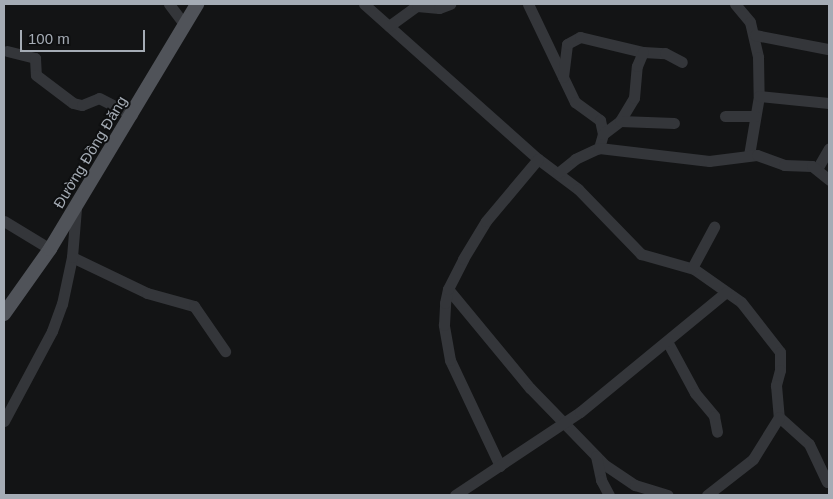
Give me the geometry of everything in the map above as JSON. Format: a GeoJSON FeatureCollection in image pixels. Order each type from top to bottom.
{"type":"FeatureCollection","features":[{"type":"Feature","properties":{"kind":"main road","name":"Đường Đồng Đăng"},"geometry":{"type":"LineString","coordinates":[[4,314],[50,249],[132,115],[196,4]]}},
{"type":"Feature","properties":{"kind":"street"},"geometry":{"type":"LineString","coordinates":[[169,4],[184,24]]}},
{"type":"Feature","properties":{"kind":"street"},"geometry":{"type":"LineString","coordinates":[[364,4],[538,159],[558,173],[641,254],[692,268],[726,292],[755,317],[780,352],[780,370],[776,385],[780,417],[753,459],[707,495]]}},
{"type":"Feature","properties":{"kind":"street"},"geometry":{"type":"LineString","coordinates":[[389,26],[417,6],[439,8],[450,4]]}},
{"type":"Feature","properties":{"kind":"street"},"geometry":{"type":"LineString","coordinates":[[528,4],[575,102],[600,120],[603,134],[599,148]]}},
{"type":"Feature","properties":{"kind":"street"},"geometry":{"type":"LineString","coordinates":[[735,4],[755,34],[758,96],[749,155]]}},
{"type":"Feature","properties":{"kind":"street"},"geometry":{"type":"LineString","coordinates":[[755,34],[828,49]]}},
{"type":"Feature","properties":{"kind":"street"},"geometry":{"type":"LineString","coordinates":[[563,77],[567,44],[574,38],[643,52],[665,53],[682,62]]}},
{"type":"Feature","properties":{"kind":"street"},"geometry":{"type":"LineString","coordinates":[[7,51],[35,58],[36,75],[73,103],[82,105],[99,98],[132,115]]}},
{"type":"Feature","properties":{"kind":"street"},"geometry":{"type":"LineString","coordinates":[[603,134],[620,121],[634,98],[637,66],[643,52]]}},
{"type":"Feature","properties":{"kind":"street"},"geometry":{"type":"LineString","coordinates":[[758,96],[829,103]]}},
{"type":"Feature","properties":{"kind":"street"},"geometry":{"type":"LineString","coordinates":[[725,116],[756,116]]}},
{"type":"Feature","properties":{"kind":"street"},"geometry":{"type":"LineString","coordinates":[[620,121],[674,123]]}},
{"type":"Feature","properties":{"kind":"street"},"geometry":{"type":"LineString","coordinates":[[558,173],[575,159],[599,148],[709,160],[749,155],[768,158],[784,165],[806,165],[817,169],[829,180]]}},
{"type":"Feature","properties":{"kind":"street"},"geometry":{"type":"LineString","coordinates":[[817,169],[829,148]]}},
{"type":"Feature","properties":{"kind":"street"},"geometry":{"type":"LineString","coordinates":[[500,466],[450,360],[444,325],[448,288],[486,221],[538,159]]}},
{"type":"Feature","properties":{"kind":"street"},"geometry":{"type":"LineString","coordinates":[[4,421],[52,331],[72,257],[76,207]]}},
{"type":"Feature","properties":{"kind":"street"},"geometry":{"type":"LineString","coordinates":[[4,221],[50,249]]}},
{"type":"Feature","properties":{"kind":"street"},"geometry":{"type":"LineString","coordinates":[[692,268],[714,227]]}},
{"type":"Feature","properties":{"kind":"street"},"geometry":{"type":"LineString","coordinates":[[72,257],[148,293],[194,306],[225,351]]}},
{"type":"Feature","properties":{"kind":"street"},"geometry":{"type":"LineString","coordinates":[[448,288],[530,388],[617,476],[668,495]]}},
{"type":"Feature","properties":{"kind":"street"},"geometry":{"type":"LineString","coordinates":[[455,495],[565,423],[668,343],[726,292]]}},
{"type":"Feature","properties":{"kind":"street"},"geometry":{"type":"LineString","coordinates":[[668,343],[695,393],[714,416],[717,432]]}},
{"type":"Feature","properties":{"kind":"street"},"geometry":{"type":"LineString","coordinates":[[780,417],[809,444],[827,482]]}},
{"type":"Feature","properties":{"kind":"street"},"geometry":{"type":"LineString","coordinates":[[596,456],[601,480],[609,495]]}}]}
